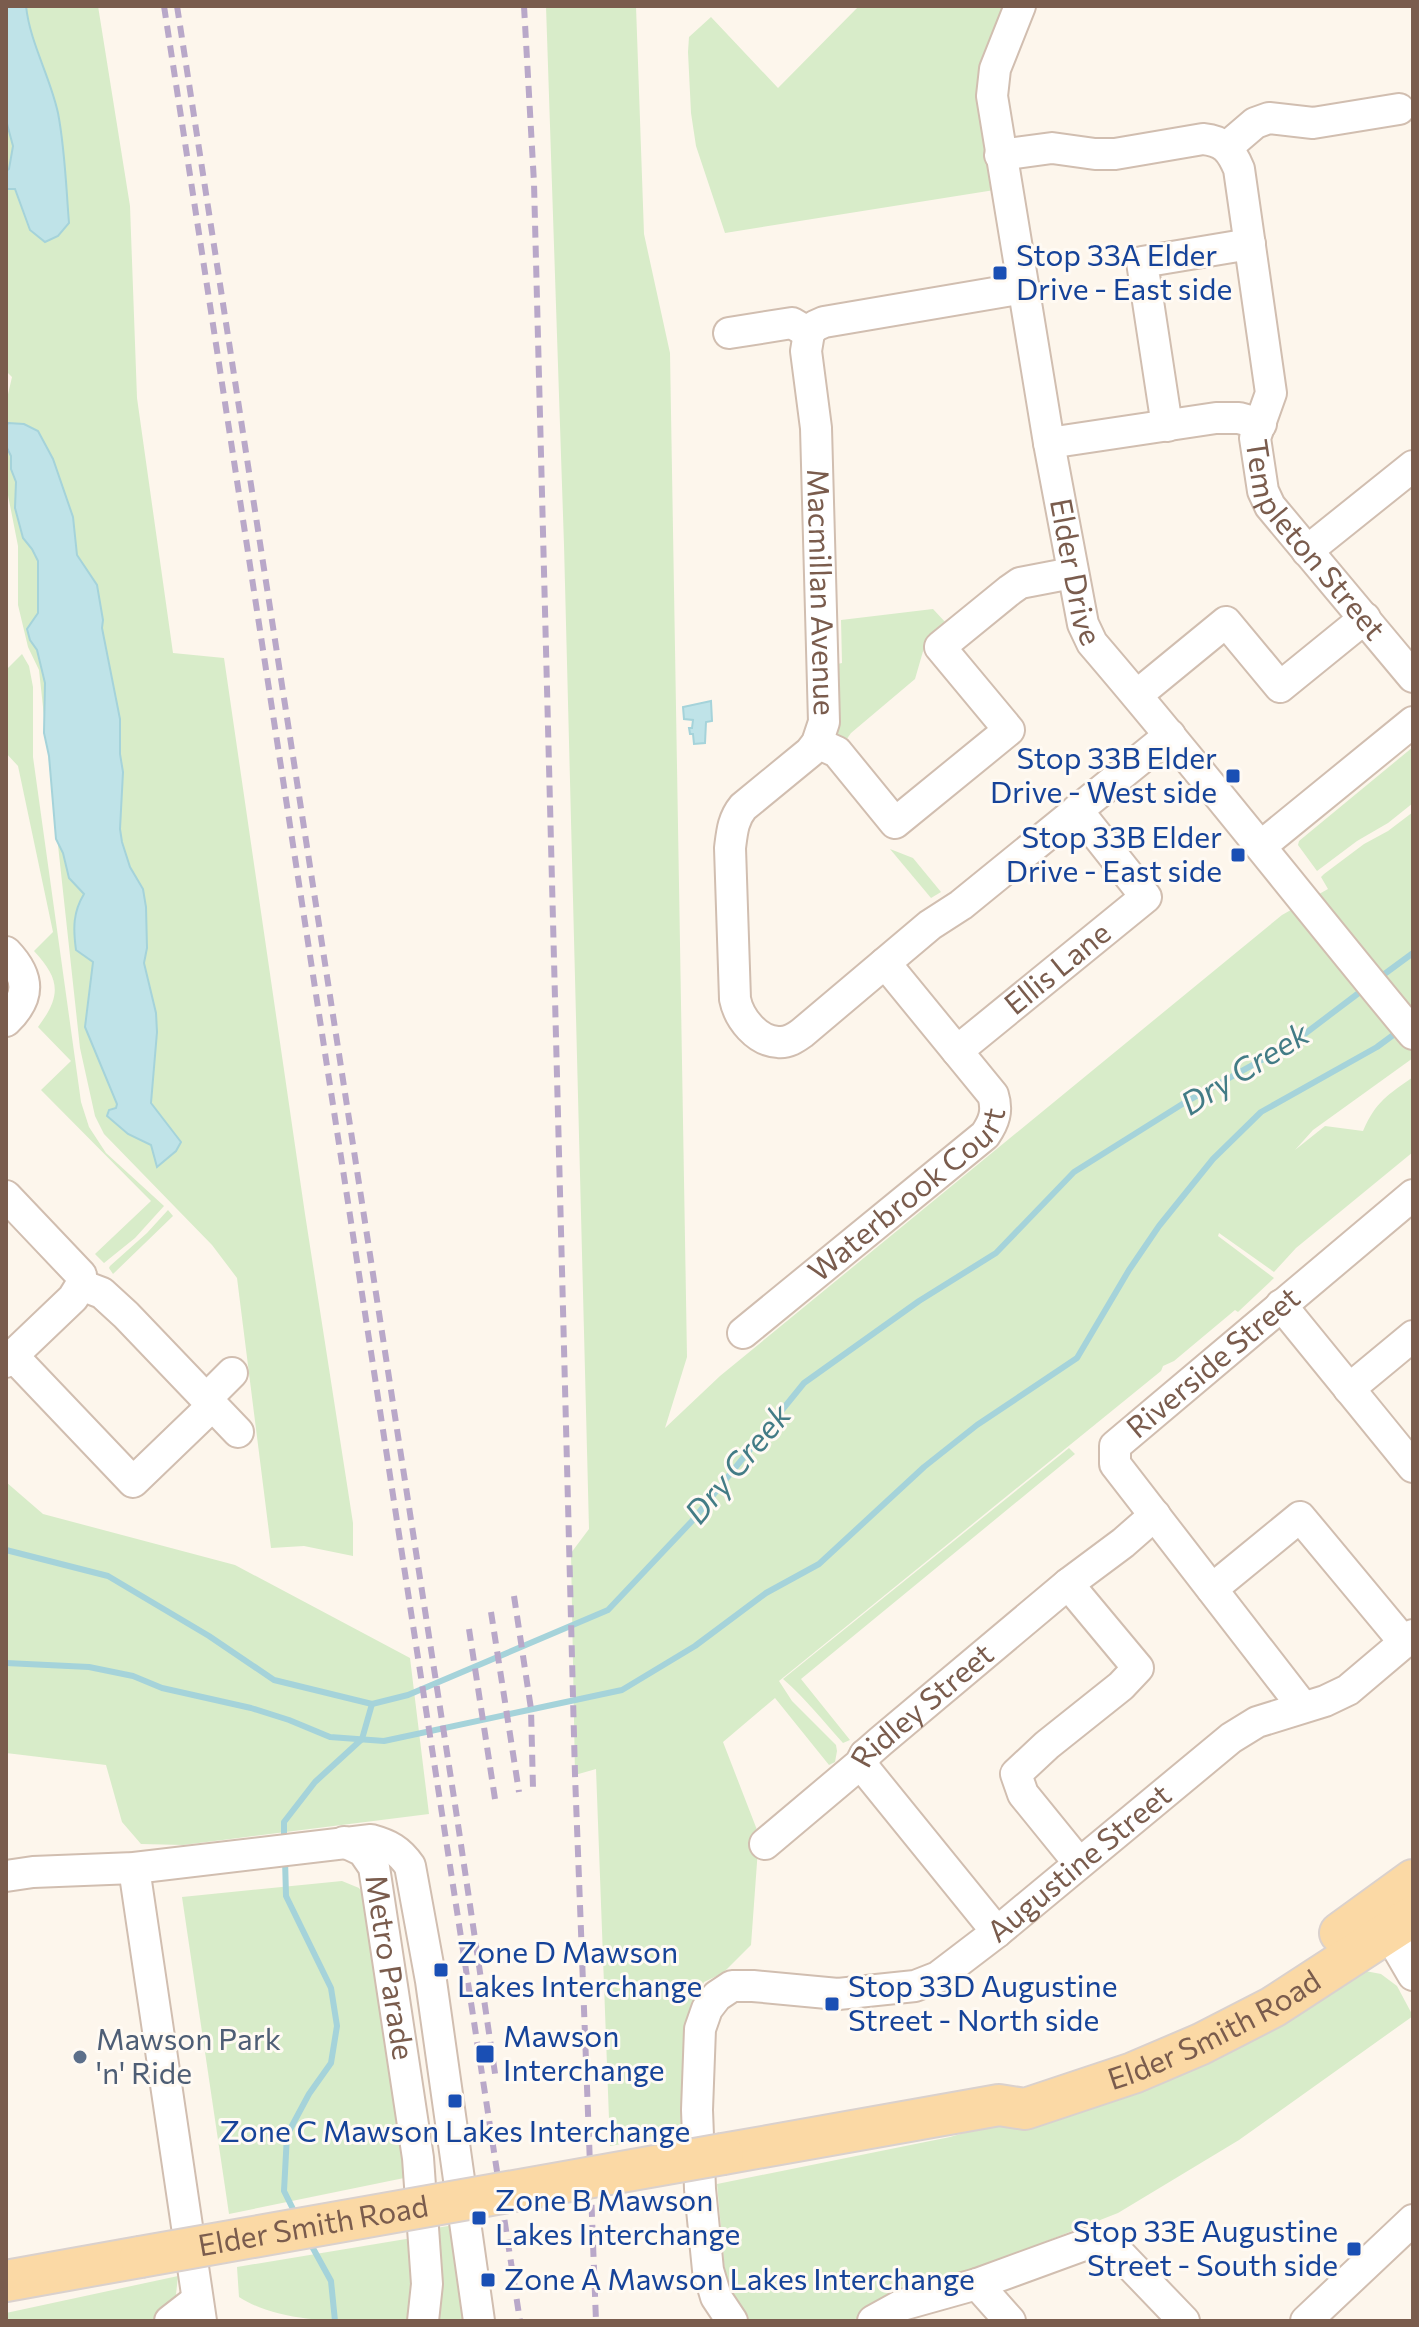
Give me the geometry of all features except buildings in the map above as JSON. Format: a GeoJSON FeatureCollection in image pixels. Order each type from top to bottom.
{"type":"FeatureCollection","features":[{"type":"Feature","properties":{"kind":"main road","name":"Elder Smith Road"},"geometry":{"type":"LineString","coordinates":[[999,2105],[1023,2086],[1136,2048],[1223,2006],[1322,1946],[1413,1880]]}},
{"type":"Feature","properties":{"kind":"main road","name":"Elder Smith Road"},"geometry":{"type":"LineString","coordinates":[[6,2281],[999,2105],[1025,2109],[1133,2073],[1201,2044],[1273,2007],[1401,1924]]}},
{"type":"Feature","properties":{"kind":"main road"},"geometry":{"type":"LineString","coordinates":[[1322,1946],[1343,1944],[1375,1928],[1401,1924]]}},
{"type":"Feature","properties":{"kind":"street","name":"Elder Drive"},"geometry":{"type":"LineString","coordinates":[[1020,6],[995,69],[992,96],[1049,443],[1083,624],[1092,643],[1413,1034]]}},
{"type":"Feature","properties":{"kind":"street"},"geometry":{"type":"LineString","coordinates":[[1000,155],[1052,148],[1115,154],[1203,139],[1217,140],[1227,147],[1255,123],[1269,118],[1313,123],[1399,109]]}},
{"type":"Feature","properties":{"kind":"street","name":"Templeton Street"},"geometry":{"type":"LineString","coordinates":[[1227,147],[1239,169],[1271,393],[1255,438],[1266,498],[1413,677]]}},
{"type":"Feature","properties":{"kind":"street"},"geometry":{"type":"LineString","coordinates":[[1167,426],[1142,262],[1250,244]]}},
{"type":"Feature","properties":{"kind":"street"},"geometry":{"type":"LineString","coordinates":[[729,333],[792,323],[809,333],[824,322],[1024,288]]}},
{"type":"Feature","properties":{"kind":"street","name":"Macmillan Avenue"},"geometry":{"type":"LineString","coordinates":[[809,333],[806,351],[816,428],[824,722],[817,743],[810,752],[743,807],[733,825],[730,848],[737,1008],[740,1015],[765,1039],[780,1043],[790,1041],[930,925],[961,905],[1170,735]]}},
{"type":"Feature","properties":{"kind":"street"},"geometry":{"type":"LineString","coordinates":[[1049,443],[1216,418],[1239,418],[1261,424]]}},
{"type":"Feature","properties":{"kind":"street"},"geometry":{"type":"LineString","coordinates":[[1307,551],[1413,466]]}},
{"type":"Feature","properties":{"kind":"street"},"geometry":{"type":"LineString","coordinates":[[817,743],[837,752],[895,823],[1009,730],[940,647],[1020,583],[1072,573]]}},
{"type":"Feature","properties":{"kind":"street"},"geometry":{"type":"LineString","coordinates":[[1137,695],[1226,622],[1280,687],[1365,618]]}},
{"type":"Feature","properties":{"kind":"street"},"geometry":{"type":"LineString","coordinates":[[1261,846],[1413,722]]}},
{"type":"Feature","properties":{"kind":"street","name":"Ellis Lane"},"geometry":{"type":"LineString","coordinates":[[957,1051],[1146,897],[1077,810]]}},
{"type":"Feature","properties":{"kind":"street"},"geometry":{"type":"LineString","coordinates":[[6,952],[17,964],[25,987],[18,1009],[6,1021]]}},
{"type":"Feature","properties":{"kind":"street","name":"Waterbrook Court"},"geometry":{"type":"LineString","coordinates":[[743,1333],[985,1135],[995,1116],[993,1095],[885,963]]}},
{"type":"Feature","properties":{"kind":"street"},"geometry":{"type":"LineString","coordinates":[[7,1200],[81,1275],[81,1285],[73,1298],[9,1359],[133,1482],[210,1402],[232,1373]]}},
{"type":"Feature","properties":{"kind":"street","name":"Riverside Street"},"geometry":{"type":"LineString","coordinates":[[1303,1707],[1115,1464],[1115,1446],[1281,1305],[1409,1206]]}},
{"type":"Feature","properties":{"kind":"street"},"geometry":{"type":"LineString","coordinates":[[81,1285],[102,1293],[238,1432]]}},
{"type":"Feature","properties":{"kind":"street"},"geometry":{"type":"LineString","coordinates":[[1281,1305],[1413,1467]]}},
{"type":"Feature","properties":{"kind":"street"},"geometry":{"type":"LineString","coordinates":[[1349,1389],[1413,1336]]}},
{"type":"Feature","properties":{"kind":"street","name":"Ridley Street"},"geometry":{"type":"LineString","coordinates":[[997,1932],[864,1768],[865,1755],[1155,1515]]}},
{"type":"Feature","properties":{"kind":"street"},"geometry":{"type":"LineString","coordinates":[[1212,1589],[1300,1517],[1408,1639]]}},
{"type":"Feature","properties":{"kind":"street"},"geometry":{"type":"LineString","coordinates":[[1068,1584],[1138,1668],[1121,1686],[1016,1774],[1023,1794],[1079,1863]]}},
{"type":"Feature","properties":{"kind":"street","name":"Augustine Street"},"geometry":{"type":"LineString","coordinates":[[732,2321],[716,2297],[708,2270],[700,2189],[697,2086],[700,2029],[707,2009],[717,1996],[732,1986],[838,1994],[915,1986],[938,1977],[997,1932],[1231,1738],[1257,1722],[1325,1701],[1348,1690],[1408,1639]]}},
{"type":"Feature","properties":{"kind":"street"},"geometry":{"type":"LineString","coordinates":[[765,1844],[860,1764],[865,1755]]}},
{"type":"Feature","properties":{"kind":"street"},"geometry":{"type":"LineString","coordinates":[[344,1842],[371,1840],[389,1845],[402,1854],[410,1866],[431,1981],[479,2321]]}},
{"type":"Feature","properties":{"kind":"street","name":"Metro Parade"},"geometry":{"type":"LineString","coordinates":[[6,1876],[134,1868],[344,1842],[363,1851],[374,1867],[418,2158],[427,2284],[423,2321]]}},
{"type":"Feature","properties":{"kind":"street"},"geometry":{"type":"LineString","coordinates":[[134,1868],[199,2310],[170,2321]]}},
{"type":"Feature","properties":{"kind":"street","name":"Metro Parade"},"geometry":{"type":"LineString","coordinates":[[6,1892],[82,1870]]}},
{"type":"Feature","properties":{"kind":"street"},"geometry":{"type":"LineString","coordinates":[[1401,1924],[1413,1975]]}},
{"type":"Feature","properties":{"kind":"street"},"geometry":{"type":"LineString","coordinates":[[1306,2321],[1413,2220]]}},
{"type":"Feature","properties":{"kind":"street"},"geometry":{"type":"LineString","coordinates":[[873,2321],[902,2305],[977,2284],[1095,2241],[1112,2246],[1184,2321]]}},
{"type":"Feature","properties":{"kind":"street"},"geometry":{"type":"LineString","coordinates":[[977,2284],[1010,2321]]}},
{"type":"Feature","properties":{"kind":"green space"},"geometry":{"type":"Polygon","coordinates":[[[6,6],[98,6],[130,206],[137,398],[173,653],[224,658],[353,1523],[353,1556],[304,1546],[271,1548],[237,1278],[212,1245],[104,1134],[95,1116],[80,1048],[39,670],[28,647],[18,605],[18,546],[6,485],[6,403],[12,377],[6,371],[6,6]]]}},
{"type":"Feature","properties":{"kind":"green space"},"geometry":{"type":"Polygon","coordinates":[[[546,6],[636,6],[644,234],[670,353],[687,1357],[665,1428],[720,1376],[1282,915],[1328,889],[1321,877],[1324,874],[1413,812],[1413,1058],[1313,1130],[1295,1150],[1325,1126],[1363,1131],[1378,1105],[1413,1077],[1413,1152],[1296,1248],[1274,1272],[1219,1233],[1218,1236],[1274,1278],[1238,1312],[1235,1310],[1174,1361],[1163,1366],[1161,1371],[779,1681],[792,1701],[836,1745],[835,1762],[829,1765],[775,1698],[723,1742],[759,1835],[751,1945],[723,1973],[704,1982],[696,2001],[687,2133],[610,2146],[596,1769],[575,1775],[571,1553],[589,1529],[564,545],[546,6]]]}},
{"type":"Feature","properties":{"kind":"green space"},"geometry":{"type":"Polygon","coordinates":[[[859,6],[1020,6],[995,69],[1007,188],[725,233],[696,146],[691,113],[689,37],[711,17],[778,88],[859,6]]]}},
{"type":"Feature","properties":{"kind":"green space"},"geometry":{"type":"Polygon","coordinates":[[[933,609],[946,623],[926,641],[915,679],[846,740],[835,732],[833,665],[842,663],[841,620],[933,609]]]}},
{"type":"Feature","properties":{"kind":"green space"},"geometry":{"type":"Polygon","coordinates":[[[22,654],[29,666],[33,687],[33,757],[81,1102],[89,1127],[106,1153],[164,1206],[135,1238],[104,1263],[95,1254],[151,1201],[41,1090],[71,1061],[38,1027],[51,1006],[55,988],[49,971],[34,951],[53,932],[18,766],[6,753],[6,670],[22,654]]]}},
{"type":"Feature","properties":{"kind":"green space"},"geometry":{"type":"Polygon","coordinates":[[[1413,747],[1413,803],[1317,871],[1298,845],[1299,841],[1413,747]]]}},
{"type":"Feature","properties":{"kind":"green space"},"geometry":{"type":"Polygon","coordinates":[[[890,849],[913,858],[941,892],[931,898],[890,849]]]}},
{"type":"Feature","properties":{"kind":"green space"},"geometry":{"type":"Polygon","coordinates":[[[168,1210],[173,1216],[113,1274],[110,1266],[168,1210]]]}},
{"type":"Feature","properties":{"kind":"green space"},"geometry":{"type":"Polygon","coordinates":[[[1069,1448],[1075,1454],[801,1679],[850,1740],[843,1743],[783,1679],[1069,1448]]]}},
{"type":"Feature","properties":{"kind":"green space"},"geometry":{"type":"Polygon","coordinates":[[[6,1482],[43,1514],[235,1565],[410,1658],[429,1814],[183,1845],[141,1844],[122,1822],[106,1765],[6,1753],[6,1482]]]}},
{"type":"Feature","properties":{"kind":"green space"},"geometry":{"type":"Polygon","coordinates":[[[342,1881],[359,1888],[368,1901],[409,2177],[229,2214],[182,1897],[342,1881]]]}},
{"type":"Feature","properties":{"kind":"green space"},"geometry":{"type":"Polygon","coordinates":[[[1360,1970],[1381,1974],[1397,1986],[1413,2016],[1239,2140],[1118,2213],[887,2300],[852,2321],[751,2321],[736,2306],[725,2273],[717,2184],[950,2137],[1110,2091],[1360,1970]]]}},
{"type":"Feature","properties":{"kind":"green space"},"geometry":{"type":"Polygon","coordinates":[[[454,2225],[468,2321],[429,2321],[430,2229],[454,2225]]]}},
{"type":"Feature","properties":{"kind":"green space"},"geometry":{"type":"Polygon","coordinates":[[[418,2237],[415,2321],[301,2318],[258,2307],[239,2297],[237,2267],[418,2237]]]}},
{"type":"Feature","properties":{"kind":"green space"},"geometry":{"type":"Polygon","coordinates":[[[178,2276],[175,2304],[158,2321],[6,2321],[6,2313],[178,2276]]]}},
{"type":"Feature","properties":{"kind":"water"},"geometry":{"type":"Polygon","coordinates":[[[6,6],[26,6],[60,127],[69,223],[58,236],[45,242],[30,230],[15,189],[6,189],[6,171],[13,146],[6,120],[6,6]]]}},
{"type":"Feature","properties":{"kind":"water"},"geometry":{"type":"Polygon","coordinates":[[[8,423],[24,424],[38,431],[53,459],[73,517],[77,555],[97,585],[120,719],[123,772],[120,829],[130,867],[143,889],[146,907],[147,948],[144,963],[156,1013],[157,1032],[151,1103],[181,1142],[176,1151],[157,1167],[151,1145],[128,1134],[107,1116],[117,1104],[85,1027],[93,962],[76,950],[75,920],[84,894],[69,878],[56,839],[44,733],[45,683],[37,650],[27,629],[38,613],[38,561],[23,538],[15,508],[16,482],[6,446],[8,423]]]}},
{"type":"Feature","properties":{"kind":"water"},"geometry":{"type":"Polygon","coordinates":[[[711,701],[712,721],[706,722],[705,743],[694,744],[689,728],[692,728],[693,720],[684,719],[683,707],[711,701]]]}},
{"type":"Feature","properties":{"kind":"waterway","name":"Dry Creek"},"geometry":{"type":"LineString","coordinates":[[1379,978],[1413,953]]}},
{"type":"Feature","properties":{"kind":"waterway","name":"Dry Creek"},"geometry":{"type":"LineString","coordinates":[[6,1550],[108,1576],[209,1636],[274,1680],[372,1704],[408,1695],[608,1610],[692,1521],[804,1383],[919,1301],[996,1253],[1074,1172],[1184,1103],[1294,1042],[1364,989]]}},
{"type":"Feature","properties":{"kind":"waterway","name":"Dry Creek"},"geometry":{"type":"LineString","coordinates":[[6,1663],[89,1667],[133,1676],[162,1688],[251,1708],[330,1737],[384,1741],[622,1690],[695,1646],[766,1593],[819,1564],[924,1467],[977,1425],[1077,1358],[1159,1226],[1213,1159],[1261,1112],[1377,1047],[1400,1030]]}},
{"type":"Feature","properties":{"kind":"waterway"},"geometry":{"type":"LineString","coordinates":[[284,1840],[284,1822],[315,1782],[362,1739],[372,1704]]}},
{"type":"Feature","properties":{"kind":"waterway"},"geometry":{"type":"LineString","coordinates":[[285,1859],[286,1896],[331,1988],[337,2026],[331,2063],[309,2094],[287,2135],[284,2191],[297,2217]]}},
{"type":"Feature","properties":{"kind":"waterway"},"geometry":{"type":"LineString","coordinates":[[309,2241],[331,2281],[335,2321]]}},
{"type":"Feature","properties":{"kind":"railway"},"geometry":{"type":"LineString","coordinates":[[164,6],[520,2321]]}},
{"type":"Feature","properties":{"kind":"railway"},"geometry":{"type":"LineString","coordinates":[[177,6],[496,2080]]}},
{"type":"Feature","properties":{"kind":"railway"},"geometry":{"type":"LineString","coordinates":[[524,6],[534,183],[575,1775],[596,2321]]}},
{"type":"Feature","properties":{"kind":"railway"},"geometry":{"type":"LineString","coordinates":[[514,1596],[531,1709],[533,1788]]}},
{"type":"Feature","properties":{"kind":"railway"},"geometry":{"type":"LineString","coordinates":[[491,1612],[519,1792]]}},
{"type":"Feature","properties":{"kind":"railway"},"geometry":{"type":"LineString","coordinates":[[469,1629],[495,1799]]}},
{"type":"Feature","properties":{"kind":"place","name":"Stop 33A Elder Drive - East side"},"geometry":{"type":"Point","coordinates":[1000,273]}},
{"type":"Feature","properties":{"kind":"place","name":"Stop 33B Elder Drive - West side"},"geometry":{"type":"Point","coordinates":[1233,776]}},
{"type":"Feature","properties":{"kind":"place","name":"Stop 33B Elder Drive - East side"},"geometry":{"type":"Point","coordinates":[1238,855]}},
{"type":"Feature","properties":{"kind":"place","name":"Zone D Mawson Lakes Interchange"},"geometry":{"type":"Point","coordinates":[441,1970]}},
{"type":"Feature","properties":{"kind":"place","name":"Stop 33D Augustine Street - North side"},"geometry":{"type":"Point","coordinates":[832,2004]}},
{"type":"Feature","properties":{"kind":"place","name":"Mawson Interchange"},"geometry":{"type":"Point","coordinates":[485,2054]}},
{"type":"Feature","properties":{"kind":"place","name":"Mawson Park 'n' Ride"},"geometry":{"type":"Point","coordinates":[80,2057]}},
{"type":"Feature","properties":{"kind":"place","name":"Zone C Mawson Lakes Interchange"},"geometry":{"type":"Point","coordinates":[455,2101]}},
{"type":"Feature","properties":{"kind":"place","name":"Zone B Mawson Lakes Interchange"},"geometry":{"type":"Point","coordinates":[479,2218]}},
{"type":"Feature","properties":{"kind":"place","name":"Stop 33E Augustine Street - South side"},"geometry":{"type":"Point","coordinates":[1354,2249]}},
{"type":"Feature","properties":{"kind":"place","name":"Zone A Mawson Lakes Interchange"},"geometry":{"type":"Point","coordinates":[488,2280]}}]}
